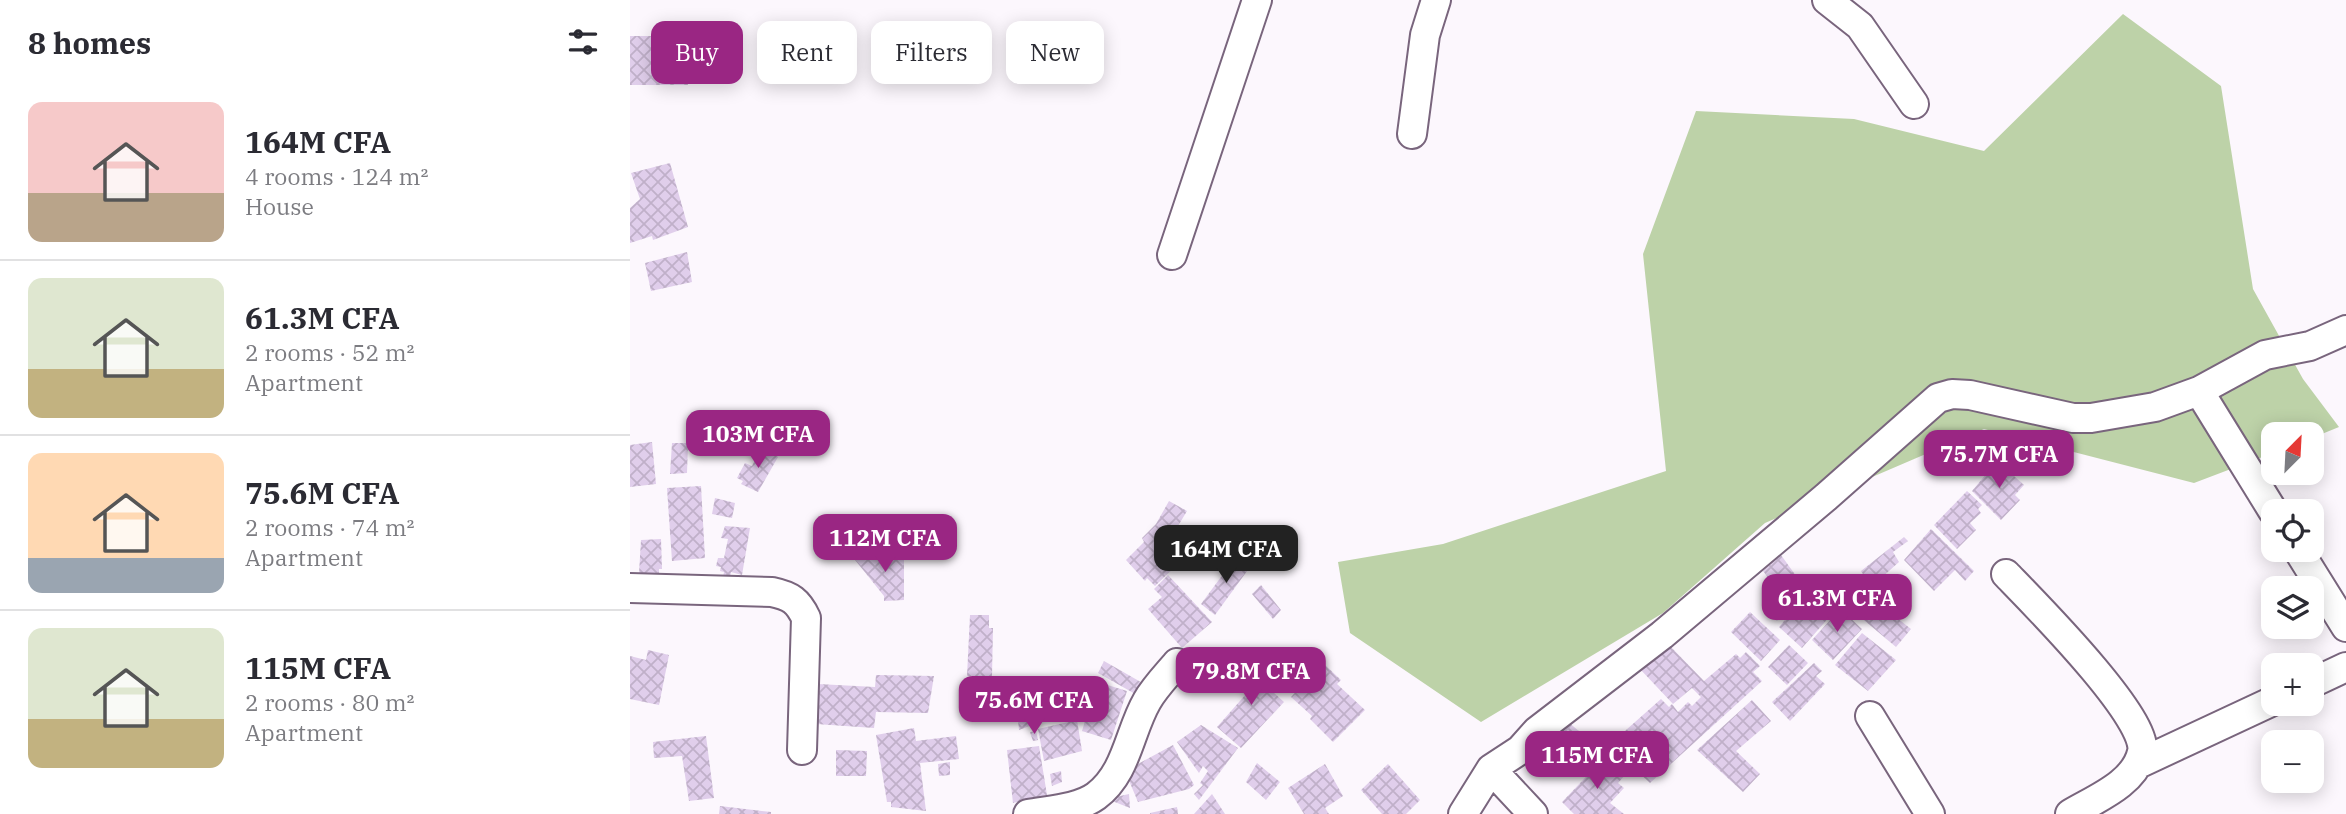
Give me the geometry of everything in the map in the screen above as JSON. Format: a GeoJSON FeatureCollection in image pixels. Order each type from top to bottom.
{"type":"FeatureCollection","features":[{"type":"Feature","properties":{"kind":"street"},"geometry":{"type":"LineString","coordinates":[[1172,255],[1257,0]]}},
{"type":"Feature","properties":{"kind":"street"},"geometry":{"type":"LineString","coordinates":[[1412,134],[1425,35],[1436,0]]}},
{"type":"Feature","properties":{"kind":"street"},"geometry":{"type":"LineString","coordinates":[[1827,0],[1860,26],[1914,104]]}},
{"type":"Feature","properties":{"kind":"street"},"geometry":{"type":"LineString","coordinates":[[1463,814],[1491,769],[1520,750],[1537,731],[1662,635],[1826,497],[1938,398],[1952,394],[1970,395],[2073,418],[2091,418],[2155,407],[2199,391],[2265,355],[2310,346],[2346,330]]}},
{"type":"Feature","properties":{"kind":"street"},"geometry":{"type":"LineString","coordinates":[[2199,391],[2266,499]]}},
{"type":"Feature","properties":{"kind":"street"},"geometry":{"type":"LineString","coordinates":[[2305,562],[2346,627]]}},
{"type":"Feature","properties":{"kind":"street"},"geometry":{"type":"LineString","coordinates":[[2006,574],[2110,689],[2139,735],[2143,750],[2138,764],[2127,778],[2070,814]]}},
{"type":"Feature","properties":{"kind":"street"},"geometry":{"type":"LineString","coordinates":[[630,588],[772,592],[786,595],[799,603],[806,618],[802,750]]}},
{"type":"Feature","properties":{"kind":"street"},"geometry":{"type":"LineString","coordinates":[[1028,814],[1081,803],[1095,797],[1110,783],[1118,771],[1146,702],[1177,663]]}},
{"type":"Feature","properties":{"kind":"street"},"geometry":{"type":"LineString","coordinates":[[2324,677],[2346,667]]}},
{"type":"Feature","properties":{"kind":"street"},"geometry":{"type":"LineString","coordinates":[[2138,764],[2261,707]]}},
{"type":"Feature","properties":{"kind":"street"},"geometry":{"type":"LineString","coordinates":[[1870,716],[1930,814]]}},
{"type":"Feature","properties":{"kind":"street"},"geometry":{"type":"LineString","coordinates":[[1491,769],[1533,814]]}},
{"type":"Feature","properties":{"kind":"green space"},"geometry":{"type":"Polygon","coordinates":[[[2123,14],[2221,86],[2253,289],[2303,379],[2339,427],[2324,433],[2324,422],[2261,422],[2261,458],[2194,483],[1984,429],[1765,523],[1663,613],[1481,722],[1350,633],[1338,562],[1443,544],[1666,471],[1643,254],[1696,111],[1854,119],[1984,151],[2123,14]]]}},
{"type":"Feature","properties":{"kind":"building"},"geometry":{"type":"Polygon","coordinates":[[[630,36],[651,36],[651,84],[688,84],[688,85],[630,85],[630,36]]]}},
{"type":"Feature","properties":{"kind":"building"},"geometry":{"type":"Polygon","coordinates":[[[670,163],[688,227],[653,240],[652,236],[630,243],[630,208],[640,199],[631,173],[670,163]]]}},
{"type":"Feature","properties":{"kind":"building"},"geometry":{"type":"Polygon","coordinates":[[[687,252],[692,282],[651,291],[645,263],[687,252]]]}},
{"type":"Feature","properties":{"kind":"building"},"geometry":{"type":"Polygon","coordinates":[[[652,442],[656,484],[630,487],[630,445],[652,442]]]}},
{"type":"Feature","properties":{"kind":"building"},"geometry":{"type":"Polygon","coordinates":[[[672,443],[688,443],[687,473],[670,474],[672,443]]]}},
{"type":"Feature","properties":{"kind":"building"},"geometry":{"type":"Polygon","coordinates":[[[761,447],[778,457],[758,492],[741,484],[743,481],[737,478],[745,463],[752,466],[761,447]]]}},
{"type":"Feature","properties":{"kind":"building"},"geometry":{"type":"Polygon","coordinates":[[[1997,461],[2024,485],[2015,495],[2020,500],[2001,520],[1972,491],[1997,461]]]}},
{"type":"Feature","properties":{"kind":"building"},"geometry":{"type":"Polygon","coordinates":[[[701,486],[705,558],[672,561],[667,488],[701,486]]]}},
{"type":"Feature","properties":{"kind":"building"},"geometry":{"type":"Polygon","coordinates":[[[1967,491],[1982,505],[1978,509],[1981,513],[1970,523],[1976,530],[1957,549],[1934,525],[1967,491]]]}},
{"type":"Feature","properties":{"kind":"building"},"geometry":{"type":"Polygon","coordinates":[[[715,498],[735,503],[732,518],[712,514],[715,498]]]}},
{"type":"Feature","properties":{"kind":"building"},"geometry":{"type":"Polygon","coordinates":[[[1169,501],[1187,511],[1172,536],[1174,538],[1168,544],[1181,561],[1155,586],[1147,578],[1145,581],[1126,560],[1144,542],[1142,538],[1156,524],[1169,501]]]}},
{"type":"Feature","properties":{"kind":"building"},"geometry":{"type":"Polygon","coordinates":[[[725,526],[750,528],[742,575],[731,572],[730,578],[723,577],[721,567],[716,566],[718,558],[724,558],[728,539],[721,538],[725,526]]]}},
{"type":"Feature","properties":{"kind":"building"},"geometry":{"type":"Polygon","coordinates":[[[1931,529],[1974,571],[1965,581],[1955,570],[1934,591],[1904,560],[1931,529]]]}},
{"type":"Feature","properties":{"kind":"building"},"geometry":{"type":"Polygon","coordinates":[[[1904,537],[1908,541],[1893,552],[1899,562],[1871,587],[1861,571],[1904,537]]]}},
{"type":"Feature","properties":{"kind":"building"},"geometry":{"type":"Polygon","coordinates":[[[661,539],[662,569],[659,569],[659,573],[639,573],[641,540],[661,539]]]}},
{"type":"Feature","properties":{"kind":"building"},"geometry":{"type":"Polygon","coordinates":[[[904,554],[904,600],[884,601],[884,596],[851,555],[904,554]]]}},
{"type":"Feature","properties":{"kind":"building"},"geometry":{"type":"Polygon","coordinates":[[[1238,554],[1250,567],[1215,615],[1201,604],[1238,554]]]}},
{"type":"Feature","properties":{"kind":"building"},"geometry":{"type":"Polygon","coordinates":[[[1781,555],[1804,587],[1811,579],[1839,606],[1802,648],[1779,627],[1799,603],[1794,597],[1777,621],[1768,611],[1781,594],[1763,571],[1781,555]]]}},
{"type":"Feature","properties":{"kind":"building"},"geometry":{"type":"Polygon","coordinates":[[[1168,575],[1212,622],[1182,648],[1148,609],[1162,597],[1154,589],[1168,575]]]}},
{"type":"Feature","properties":{"kind":"building"},"geometry":{"type":"Polygon","coordinates":[[[1261,585],[1281,610],[1273,619],[1252,594],[1261,585]]]}},
{"type":"Feature","properties":{"kind":"building"},"geometry":{"type":"Polygon","coordinates":[[[1873,599],[1911,629],[1896,647],[1859,616],[1873,599]]]}},
{"type":"Feature","properties":{"kind":"building"},"geometry":{"type":"Polygon","coordinates":[[[1843,606],[1849,611],[1846,614],[1862,629],[1833,660],[1812,640],[1843,606]]]}},
{"type":"Feature","properties":{"kind":"building"},"geometry":{"type":"Polygon","coordinates":[[[1750,612],[1780,640],[1761,661],[1731,632],[1750,612]]]}},
{"type":"Feature","properties":{"kind":"building"},"geometry":{"type":"Polygon","coordinates":[[[970,615],[989,615],[989,628],[993,628],[992,676],[967,676],[970,615]]]}},
{"type":"Feature","properties":{"kind":"building"},"geometry":{"type":"Polygon","coordinates":[[[1862,633],[1896,660],[1868,691],[1835,665],[1862,633]]]}},
{"type":"Feature","properties":{"kind":"building"},"geometry":{"type":"Polygon","coordinates":[[[1789,645],[1808,663],[1787,685],[1768,667],[1789,645]]]}},
{"type":"Feature","properties":{"kind":"building"},"geometry":{"type":"Polygon","coordinates":[[[1670,646],[1704,681],[1736,654],[1740,658],[1746,652],[1760,666],[1753,672],[1762,681],[1650,783],[1612,748],[1626,730],[1661,699],[1669,707],[1672,704],[1678,712],[1688,702],[1692,706],[1701,697],[1692,688],[1673,704],[1640,669],[1670,646]]]}},
{"type":"Feature","properties":{"kind":"building"},"geometry":{"type":"Polygon","coordinates":[[[648,650],[669,655],[659,705],[630,699],[630,656],[646,660],[648,650]]]}},
{"type":"Feature","properties":{"kind":"building"},"geometry":{"type":"Polygon","coordinates":[[[1255,657],[1269,673],[1261,681],[1284,702],[1241,748],[1217,727],[1254,685],[1240,673],[1255,657]]]}},
{"type":"Feature","properties":{"kind":"building"},"geometry":{"type":"Polygon","coordinates":[[[1104,661],[1146,685],[1137,695],[1098,673],[1104,661]]]}},
{"type":"Feature","properties":{"kind":"building"},"geometry":{"type":"Polygon","coordinates":[[[1323,663],[1341,680],[1337,684],[1365,710],[1333,742],[1310,719],[1312,716],[1291,697],[1323,663]]]}},
{"type":"Feature","properties":{"kind":"building"},"geometry":{"type":"Polygon","coordinates":[[[1814,663],[1822,671],[1816,676],[1825,684],[1790,721],[1772,702],[1814,663]]]}},
{"type":"Feature","properties":{"kind":"building"},"geometry":{"type":"Polygon","coordinates":[[[876,675],[934,676],[928,713],[876,712],[874,728],[816,724],[818,684],[875,687],[876,675]]]}},
{"type":"Feature","properties":{"kind":"building"},"geometry":{"type":"Polygon","coordinates":[[[1088,679],[1127,691],[1111,740],[1082,731],[1085,721],[1075,718],[1088,679]]]}},
{"type":"Feature","properties":{"kind":"building"},"geometry":{"type":"Polygon","coordinates":[[[1065,686],[1069,711],[1019,730],[1016,700],[1065,686]]]}},
{"type":"Feature","properties":{"kind":"building"},"geometry":{"type":"Polygon","coordinates":[[[1752,700],[1771,721],[1736,751],[1760,774],[1743,792],[1697,750],[1752,700]]]}},
{"type":"Feature","properties":{"kind":"building"},"geometry":{"type":"Polygon","coordinates":[[[1561,716],[1599,748],[1603,745],[1607,749],[1588,771],[1569,755],[1567,758],[1563,755],[1565,751],[1546,735],[1561,716]]]}},
{"type":"Feature","properties":{"kind":"building"},"geometry":{"type":"Polygon","coordinates":[[[1077,720],[1082,751],[1044,761],[1038,729],[1077,720]]]}},
{"type":"Feature","properties":{"kind":"building"},"geometry":{"type":"Polygon","coordinates":[[[1201,725],[1238,748],[1199,800],[1194,794],[1203,785],[1200,783],[1208,771],[1203,766],[1199,773],[1177,742],[1201,725]]]}},
{"type":"Feature","properties":{"kind":"building"},"geometry":{"type":"Polygon","coordinates":[[[914,728],[916,741],[956,736],[959,759],[920,763],[926,811],[891,807],[891,802],[887,802],[876,735],[914,728]]]}},
{"type":"Feature","properties":{"kind":"building"},"geometry":{"type":"Polygon","coordinates":[[[1036,731],[1038,740],[1033,741],[1030,732],[1036,731]]]}},
{"type":"Feature","properties":{"kind":"building"},"geometry":{"type":"Polygon","coordinates":[[[706,736],[714,798],[689,801],[682,756],[654,758],[653,742],[706,736]]]}},
{"type":"Feature","properties":{"kind":"building"},"geometry":{"type":"Polygon","coordinates":[[[1173,745],[1194,785],[1189,789],[1138,802],[1125,771],[1173,745]]]}},
{"type":"Feature","properties":{"kind":"building"},"geometry":{"type":"Polygon","coordinates":[[[1039,746],[1047,795],[1013,803],[1007,750],[1039,746]]]}},
{"type":"Feature","properties":{"kind":"building"},"geometry":{"type":"Polygon","coordinates":[[[836,750],[867,751],[866,776],[836,776],[836,750]]]}},
{"type":"Feature","properties":{"kind":"building"},"geometry":{"type":"Polygon","coordinates":[[[1605,757],[1625,775],[1618,783],[1624,788],[1610,803],[1624,814],[1574,814],[1562,802],[1605,757]]]}},
{"type":"Feature","properties":{"kind":"building"},"geometry":{"type":"Polygon","coordinates":[[[950,762],[950,775],[939,776],[938,764],[950,762]]]}},
{"type":"Feature","properties":{"kind":"building"},"geometry":{"type":"Polygon","coordinates":[[[1257,763],[1280,782],[1266,800],[1246,782],[1257,763]]]}},
{"type":"Feature","properties":{"kind":"building"},"geometry":{"type":"Polygon","coordinates":[[[1325,764],[1343,796],[1325,808],[1329,814],[1304,814],[1288,788],[1325,764]]]}},
{"type":"Feature","properties":{"kind":"building"},"geometry":{"type":"Polygon","coordinates":[[[1388,764],[1420,800],[1406,814],[1382,814],[1361,790],[1388,764]]]}},
{"type":"Feature","properties":{"kind":"building"},"geometry":{"type":"Polygon","coordinates":[[[1061,771],[1062,782],[1052,786],[1050,774],[1061,771]]]}},
{"type":"Feature","properties":{"kind":"building"},"geometry":{"type":"Polygon","coordinates":[[[1129,794],[1130,808],[1107,799],[1129,794]]]}},
{"type":"Feature","properties":{"kind":"building"},"geometry":{"type":"Polygon","coordinates":[[[1212,794],[1225,814],[1194,814],[1212,794]]]}},
{"type":"Feature","properties":{"kind":"building"},"geometry":{"type":"Polygon","coordinates":[[[720,806],[771,812],[771,814],[719,814],[720,806]]]}},
{"type":"Feature","properties":{"kind":"building"},"geometry":{"type":"Polygon","coordinates":[[[1177,807],[1178,814],[1150,814],[1150,813],[1177,807]]]}}]}
